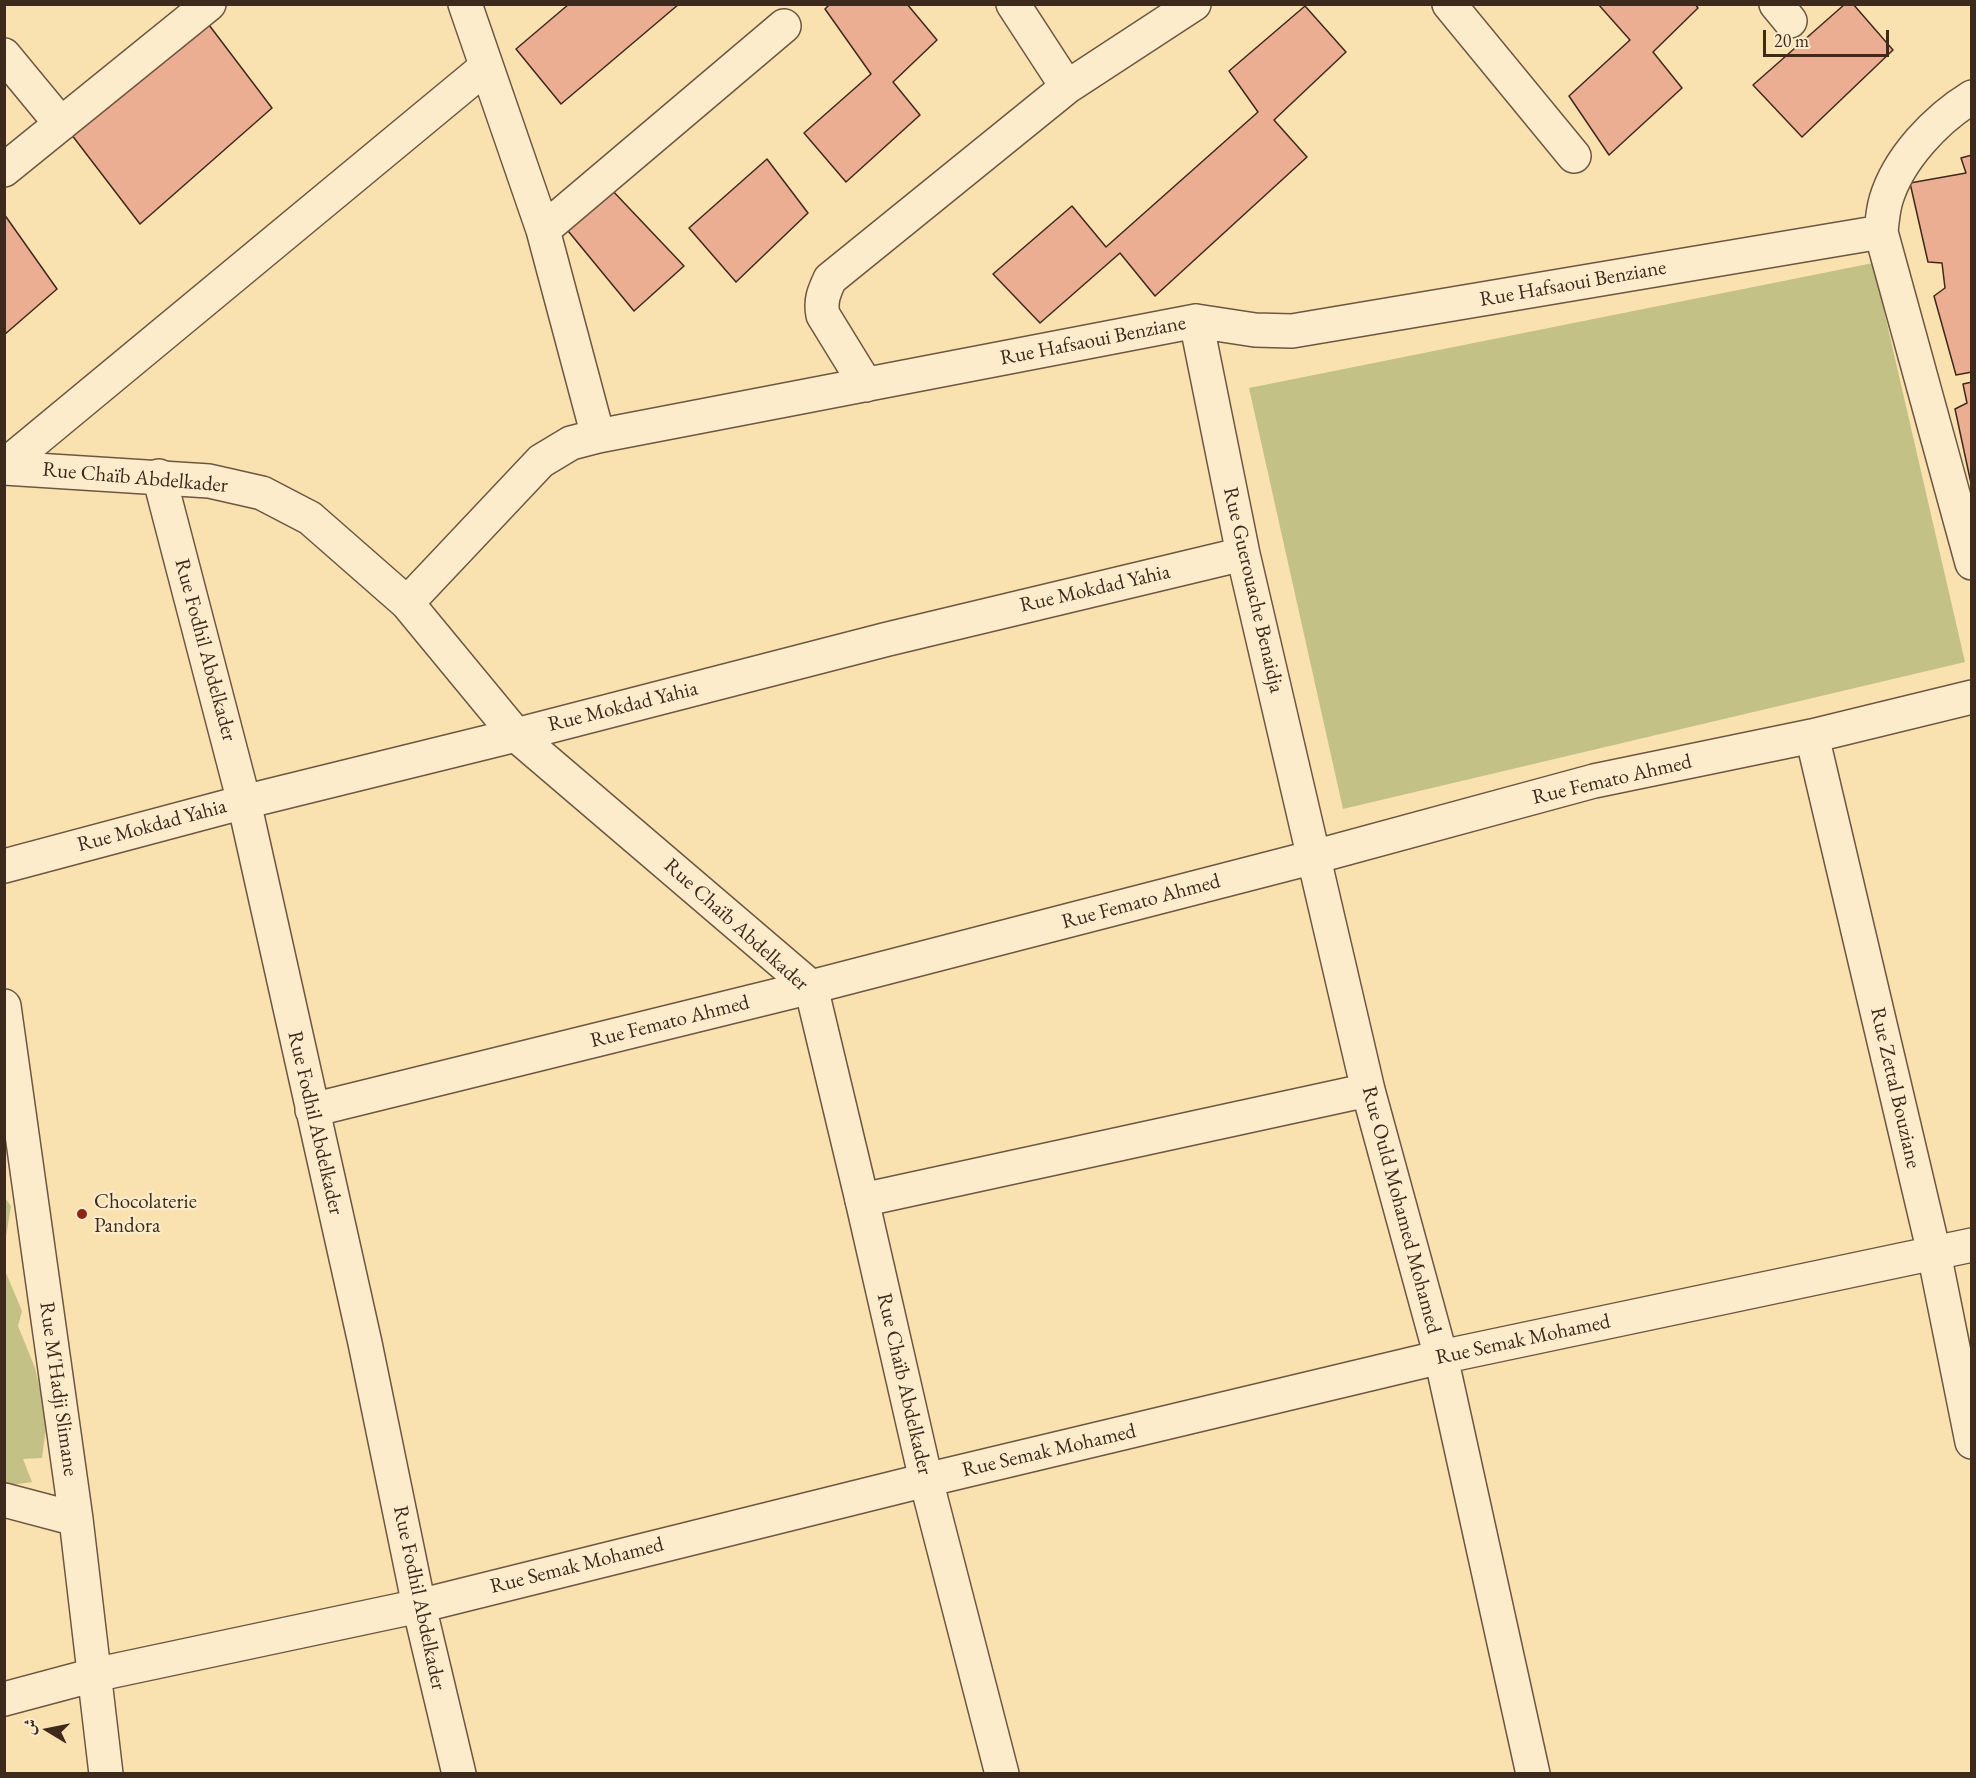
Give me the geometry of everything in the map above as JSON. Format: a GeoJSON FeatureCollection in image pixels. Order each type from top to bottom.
{"type":"FeatureCollection","features":[{"type":"Feature","properties":{"kind":"street"},"geometry":{"type":"LineString","coordinates":[[4,170],[208,4]]}},
{"type":"Feature","properties":{"kind":"street"},"geometry":{"type":"LineString","coordinates":[[465,4],[543,230],[598,436]]}},
{"type":"Feature","properties":{"kind":"street"},"geometry":{"type":"LineString","coordinates":[[1013,4],[1067,87]]}},
{"type":"Feature","properties":{"kind":"street"},"geometry":{"type":"LineString","coordinates":[[866,385],[823,315],[821,305],[830,279],[1067,87],[1194,4]]}},
{"type":"Feature","properties":{"kind":"street"},"geometry":{"type":"LineString","coordinates":[[1449,4],[1574,156]]}},
{"type":"Feature","properties":{"kind":"street"},"geometry":{"type":"LineString","coordinates":[[543,230],[784,26]]}},
{"type":"Feature","properties":{"kind":"street"},"geometry":{"type":"LineString","coordinates":[[4,56],[61,124]]}},
{"type":"Feature","properties":{"kind":"street"},"geometry":{"type":"LineString","coordinates":[[4,467],[486,67]]}},
{"type":"Feature","properties":{"kind":"street"},"geometry":{"type":"LineString","coordinates":[[1971,97],[1950,111],[1903,163],[1886,200],[1881,232],[1971,563]]}},
{"type":"Feature","properties":{"kind":"street","name":"Rue Hafsaoui Benziane"},"geometry":{"type":"LineString","coordinates":[[407,603],[541,461],[571,443],[598,436],[1196,321],[1244,329],[1292,331],[1881,232]]}},
{"type":"Feature","properties":{"kind":"street","name":"Rue Guerouache Benaidja"},"geometry":{"type":"LineString","coordinates":[[1196,321],[1243,554],[1314,857]]}},
{"type":"Feature","properties":{"kind":"street","name":"Rue Chaïb Abdelkader"},"geometry":{"type":"LineString","coordinates":[[4,467],[209,481],[262,493],[310,518],[407,603],[516,735],[811,987],[926,1480],[1002,1773]]}},
{"type":"Feature","properties":{"kind":"street","name":"Rue Fodhil Abdelkader"},"geometry":{"type":"LineString","coordinates":[[159,476],[244,802],[365,1343],[419,1605],[459,1773]]}},
{"type":"Feature","properties":{"kind":"street","name":"Rue Mokdad Yahia"},"geometry":{"type":"LineString","coordinates":[[4,866],[244,802],[516,735],[899,636],[1243,554]]}},
{"type":"Feature","properties":{"kind":"street","name":"Rue Femato Ahmed"},"geometry":{"type":"LineString","coordinates":[[312,1110],[811,987],[1594,782],[1812,736],[1971,697]]}},
{"type":"Feature","properties":{"kind":"street","name":"Rue Zettal Bouziane"},"geometry":{"type":"LineString","coordinates":[[1812,736],[1934,1253],[1971,1442]]}},
{"type":"Feature","properties":{"kind":"street","name":"Rue Ould Mohamed Mohamed"},"geometry":{"type":"LineString","coordinates":[[1314,857],[1368,1090],[1441,1357],[1533,1773]]}},
{"type":"Feature","properties":{"kind":"street","name":"Rue M'Hadji Slimane"},"geometry":{"type":"LineString","coordinates":[[4,1005],[76,1519],[106,1773]]}},
{"type":"Feature","properties":{"kind":"street"},"geometry":{"type":"LineString","coordinates":[[862,1200],[1368,1090]]}},
{"type":"Feature","properties":{"kind":"street","name":"Rue Semak Mohamed"},"geometry":{"type":"LineString","coordinates":[[4,1699],[94,1675],[419,1605],[926,1480],[1441,1357],[1971,1245]]}},
{"type":"Feature","properties":{"kind":"street"},"geometry":{"type":"LineString","coordinates":[[4,1500],[76,1519]]}},
{"type":"Feature","properties":{"kind":"shaded area"},"geometry":{"type":"Polygon","coordinates":[[[1873,263],[1965,662],[1343,809],[1249,388],[1873,263]]]}},
{"type":"Feature","properties":{"kind":"shaded area"},"geometry":{"type":"Polygon","coordinates":[[[5,1198],[11,1206],[5,1243],[5,1198]]]}},
{"type":"Feature","properties":{"kind":"shaded area"},"geometry":{"type":"Polygon","coordinates":[[[4,1268],[22,1311],[18,1326],[35,1368],[47,1419],[42,1458],[23,1459],[32,1482],[5,1486],[4,1268]]]}},
{"type":"Feature","properties":{"kind":"building"},"geometry":{"type":"Polygon","coordinates":[[[569,4],[679,4],[561,104],[516,49],[569,4]]]}},
{"type":"Feature","properties":{"kind":"building"},"geometry":{"type":"Polygon","coordinates":[[[830,4],[907,4],[937,40],[893,82],[920,115],[846,182],[804,133],[871,74],[825,9],[830,4]]]}},
{"type":"Feature","properties":{"kind":"building"},"geometry":{"type":"Polygon","coordinates":[[[1598,4],[1695,4],[1698,8],[1653,52],[1682,88],[1609,155],[1569,96],[1630,40],[1598,4]]]}},
{"type":"Feature","properties":{"kind":"building"},"geometry":{"type":"Polygon","coordinates":[[[1845,4],[1853,4],[1893,50],[1802,137],[1753,85],[1845,4]]]}},
{"type":"Feature","properties":{"kind":"building"},"geometry":{"type":"Polygon","coordinates":[[[1305,6],[1346,52],[1274,120],[1307,157],[1155,296],[1120,253],[1040,323],[993,274],[1072,206],[1106,247],[1258,112],[1229,71],[1305,6]]]}},
{"type":"Feature","properties":{"kind":"building"},"geometry":{"type":"Polygon","coordinates":[[[206,21],[272,108],[140,224],[68,130],[206,21]]]}},
{"type":"Feature","properties":{"kind":"building"},"geometry":{"type":"Polygon","coordinates":[[[1972,155],[1972,372],[1956,375],[1934,296],[1945,288],[1942,263],[1928,262],[1910,183],[1966,173],[1961,158],[1972,155]]]}},
{"type":"Feature","properties":{"kind":"building"},"geometry":{"type":"Polygon","coordinates":[[[767,159],[808,213],[736,282],[689,228],[767,159]]]}},
{"type":"Feature","properties":{"kind":"building"},"geometry":{"type":"Polygon","coordinates":[[[610,188],[684,266],[634,311],[564,226],[610,188]]]}},
{"type":"Feature","properties":{"kind":"building"},"geometry":{"type":"Polygon","coordinates":[[[4,214],[57,289],[4,335],[4,214]]]}},
{"type":"Feature","properties":{"kind":"building"},"geometry":{"type":"Polygon","coordinates":[[[1972,382],[1972,488],[1955,409],[1967,403],[1963,384],[1972,382]]]}},
{"type":"Feature","properties":{"kind":"place","name":"Chocolaterie Pandora"},"geometry":{"type":"Point","coordinates":[82,1214]}}]}
